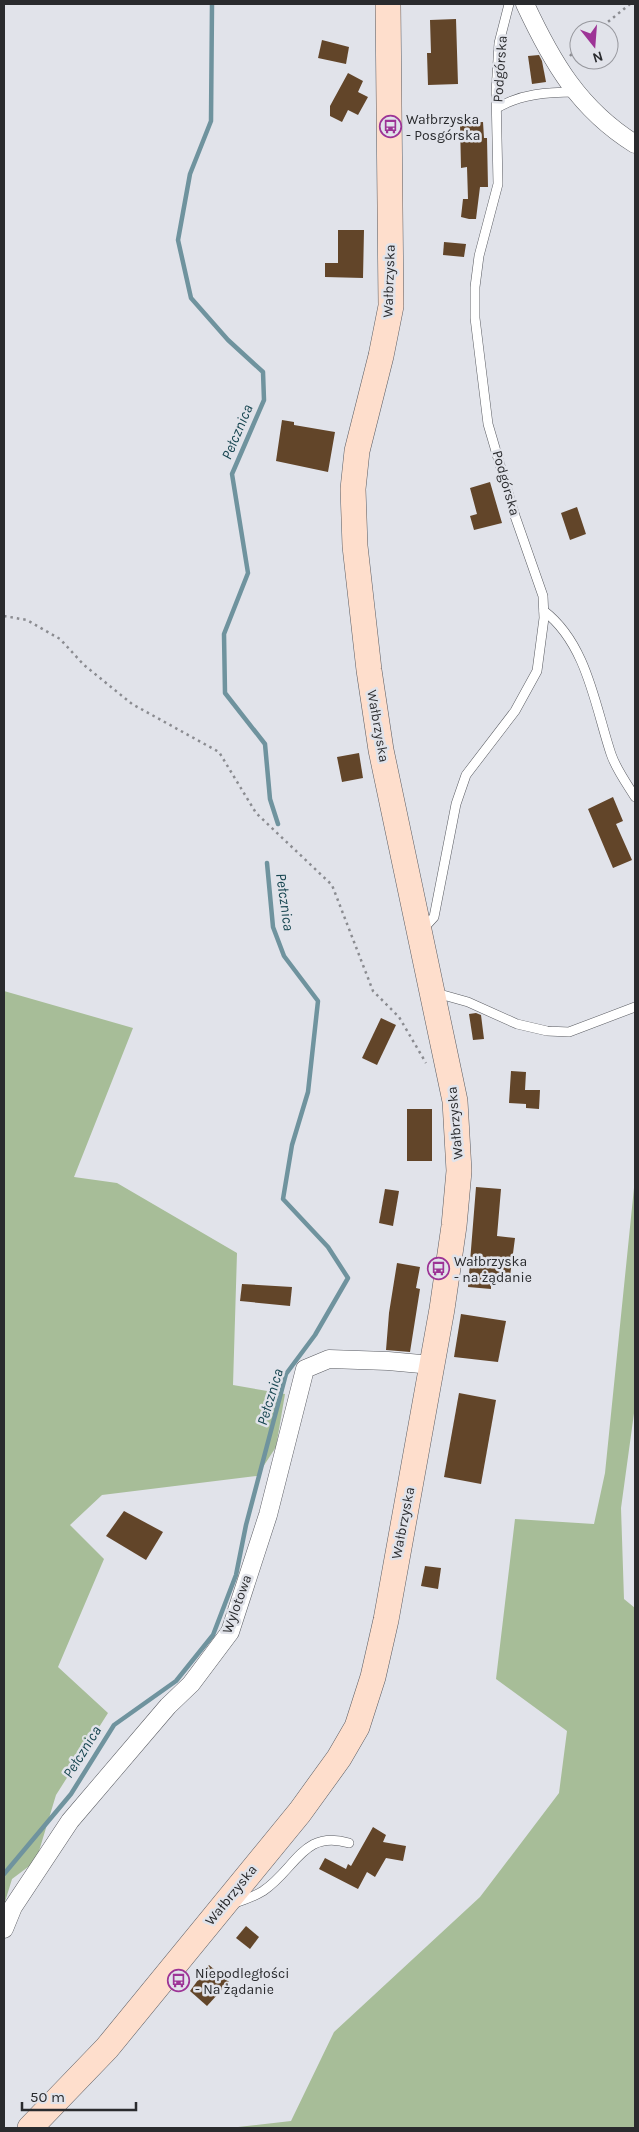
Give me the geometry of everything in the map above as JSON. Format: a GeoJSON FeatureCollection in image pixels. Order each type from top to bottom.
{"type":"FeatureCollection","features":[{"type":"Feature","properties":{"kind":"main road","name":"Wałbrzyska"},"geometry":{"type":"LineString","coordinates":[[30,2128],[107,2048],[322,1784],[356,1727],[373,1677],[386,1620],[432,1365],[454,1226],[459,1149],[455,1101],[380,741],[369,670],[355,537],[354,470],[356,451],[381,356],[390,306],[388,4]]}},
{"type":"Feature","properties":{"kind":"street"},"geometry":{"type":"LineString","coordinates":[[525,4],[546,49],[575,92],[619,134],[635,144]]}},
{"type":"Feature","properties":{"kind":"street","name":"Wylotowa"},"geometry":{"type":"LineString","coordinates":[[4,1929],[13,1908],[70,1821],[168,1706],[191,1684],[230,1632],[268,1515],[305,1369],[329,1359],[388,1360],[432,1365]]}},
{"type":"Feature","properties":{"kind":"lane","name":"Podgórska"},"geometry":{"type":"LineString","coordinates":[[420,932],[434,917],[456,804],[466,775],[515,711],[537,671],[544,611],[543,596],[515,516],[488,424],[475,318],[475,287],[479,256],[498,184],[497,108],[500,42],[509,4]]}},
{"type":"Feature","properties":{"kind":"lane"},"geometry":{"type":"LineString","coordinates":[[497,108],[509,101],[535,94],[575,92]]}},
{"type":"Feature","properties":{"kind":"lane"},"geometry":{"type":"LineString","coordinates":[[544,611],[557,621],[590,680],[612,756],[635,798]]}},
{"type":"Feature","properties":{"kind":"lane"},"geometry":{"type":"LineString","coordinates":[[433,992],[468,1002],[517,1024],[547,1031],[569,1032],[635,1007]]}},
{"type":"Feature","properties":{"kind":"lane"},"geometry":{"type":"LineString","coordinates":[[220,1908],[263,1891],[286,1871],[307,1848],[324,1839],[336,1839],[349,1843]]}},
{"type":"Feature","properties":{"kind":"path"},"geometry":{"type":"LineString","coordinates":[[610,20],[630,4]]}},
{"type":"Feature","properties":{"kind":"path"},"geometry":{"type":"LineString","coordinates":[[4,616],[27,620],[60,638],[84,665],[132,704],[219,752],[256,813],[332,885],[373,991],[399,1018],[427,1066]]}},
{"type":"Feature","properties":{"kind":"green space"},"geometry":{"type":"Polygon","coordinates":[[[4,991],[133,1028],[74,1177],[117,1183],[237,1253],[233,1385],[285,1394],[276,1447],[257,1476],[102,1495],[70,1525],[104,1559],[58,1667],[108,1713],[56,1795],[36,1861],[12,1879],[4,1905],[4,991]]]}},
{"type":"Feature","properties":{"kind":"green space"},"geometry":{"type":"Polygon","coordinates":[[[635,1178],[635,1406],[621,1508],[624,1599],[635,1608],[635,2128],[229,2128],[291,2121],[334,2032],[480,1897],[559,1793],[567,1731],[496,1679],[515,1519],[594,1524],[605,1473],[635,1178]]]}},
{"type":"Feature","properties":{"kind":"building"},"geometry":{"type":"Polygon","coordinates":[[[456,19],[458,84],[428,85],[427,53],[431,53],[430,20],[456,19]]]}},
{"type":"Feature","properties":{"kind":"building"},"geometry":{"type":"Polygon","coordinates":[[[322,40],[349,47],[346,64],[318,58],[322,40]]]}},
{"type":"Feature","properties":{"kind":"building"},"geometry":{"type":"Polygon","coordinates":[[[539,55],[546,82],[532,84],[528,56],[539,55]]]}},
{"type":"Feature","properties":{"kind":"building"},"geometry":{"type":"Polygon","coordinates":[[[348,73],[363,81],[358,92],[368,97],[358,115],[348,110],[342,122],[330,116],[330,106],[348,73]]]}},
{"type":"Feature","properties":{"kind":"building"},"geometry":{"type":"Polygon","coordinates":[[[483,122],[484,138],[487,138],[488,187],[480,187],[476,219],[469,219],[461,217],[463,199],[468,199],[467,167],[461,168],[460,123],[483,122]]]}},
{"type":"Feature","properties":{"kind":"building"},"geometry":{"type":"Polygon","coordinates":[[[338,230],[364,230],[363,278],[325,277],[325,263],[338,263],[338,230]]]}},
{"type":"Feature","properties":{"kind":"building"},"geometry":{"type":"Polygon","coordinates":[[[444,242],[466,244],[464,257],[443,255],[444,242]]]}},
{"type":"Feature","properties":{"kind":"building"},"geometry":{"type":"Polygon","coordinates":[[[282,420],[294,422],[294,425],[335,432],[328,472],[276,461],[282,420]]]}},
{"type":"Feature","properties":{"kind":"building"},"geometry":{"type":"Polygon","coordinates":[[[490,482],[502,523],[474,530],[470,516],[477,514],[470,488],[490,482]]]}},
{"type":"Feature","properties":{"kind":"building"},"geometry":{"type":"Polygon","coordinates":[[[577,507],[586,534],[570,540],[561,513],[577,507]]]}},
{"type":"Feature","properties":{"kind":"building"},"geometry":{"type":"Polygon","coordinates":[[[359,753],[363,778],[342,782],[337,757],[359,753]]]}},
{"type":"Feature","properties":{"kind":"building"},"geometry":{"type":"Polygon","coordinates":[[[613,797],[623,821],[616,824],[632,860],[613,868],[588,809],[613,797]]]}},
{"type":"Feature","properties":{"kind":"building"},"geometry":{"type":"Polygon","coordinates":[[[476,1013],[481,1015],[484,1039],[473,1040],[469,1014],[476,1013]]]}},
{"type":"Feature","properties":{"kind":"building"},"geometry":{"type":"Polygon","coordinates":[[[381,1018],[396,1025],[377,1065],[362,1058],[381,1018]]]}},
{"type":"Feature","properties":{"kind":"building"},"geometry":{"type":"Polygon","coordinates":[[[511,1071],[526,1072],[525,1090],[540,1090],[539,1109],[526,1108],[526,1104],[509,1103],[511,1071]]]}},
{"type":"Feature","properties":{"kind":"building"},"geometry":{"type":"Polygon","coordinates":[[[407,1109],[432,1109],[432,1161],[407,1161],[407,1109]]]}},
{"type":"Feature","properties":{"kind":"building"},"geometry":{"type":"Polygon","coordinates":[[[476,1187],[501,1189],[497,1236],[515,1238],[509,1284],[491,1282],[491,1289],[468,1287],[476,1187]]]}},
{"type":"Feature","properties":{"kind":"building"},"geometry":{"type":"Polygon","coordinates":[[[385,1189],[399,1191],[393,1226],[379,1223],[385,1189]]]}},
{"type":"Feature","properties":{"kind":"building"},"geometry":{"type":"Polygon","coordinates":[[[397,1263],[420,1267],[416,1288],[420,1289],[410,1352],[386,1350],[389,1313],[397,1263]]]}},
{"type":"Feature","properties":{"kind":"building"},"geometry":{"type":"Polygon","coordinates":[[[242,1284],[292,1287],[290,1306],[240,1301],[242,1284]]]}},
{"type":"Feature","properties":{"kind":"building"},"geometry":{"type":"Polygon","coordinates":[[[461,1314],[506,1321],[498,1362],[454,1357],[461,1314]]]}},
{"type":"Feature","properties":{"kind":"building"},"geometry":{"type":"Polygon","coordinates":[[[459,1393],[496,1400],[481,1484],[444,1477],[459,1393]]]}},
{"type":"Feature","properties":{"kind":"building"},"geometry":{"type":"Polygon","coordinates":[[[124,1511],[163,1532],[146,1560],[106,1536],[124,1511]]]}},
{"type":"Feature","properties":{"kind":"building"},"geometry":{"type":"Polygon","coordinates":[[[425,1566],[441,1568],[438,1589],[421,1586],[425,1566]]]}},
{"type":"Feature","properties":{"kind":"building"},"geometry":{"type":"Polygon","coordinates":[[[373,1827],[386,1835],[383,1842],[406,1846],[403,1861],[386,1858],[375,1877],[367,1872],[358,1889],[319,1869],[325,1858],[346,1869],[348,1864],[351,1866],[373,1827]]]}},
{"type":"Feature","properties":{"kind":"building"},"geometry":{"type":"Polygon","coordinates":[[[246,1926],[259,1937],[250,1949],[236,1938],[246,1926]]]}},
{"type":"Feature","properties":{"kind":"building"},"geometry":{"type":"Polygon","coordinates":[[[209,1965],[229,1982],[207,2006],[190,1991],[209,1965]]]}},
{"type":"Feature","properties":{"kind":"waterway","name":"Pełcznica"},"geometry":{"type":"LineString","coordinates":[[212,4],[211,121],[190,174],[178,240],[191,298],[228,340],[263,372],[264,400],[232,474],[248,573],[224,634],[225,693],[265,744],[270,799],[278,824]]}},
{"type":"Feature","properties":{"kind":"waterway","name":"Pełcznica"},"geometry":{"type":"LineString","coordinates":[[4,1874],[71,1794],[114,1725],[176,1681],[213,1635],[236,1575],[246,1525],[286,1374],[315,1335],[348,1278],[328,1247],[283,1199],[292,1145],[308,1092],[318,1001],[284,956],[273,927],[267,863]]}},
{"type":"Feature","properties":{"kind":"place","name":"Wałbrzyska - Posgórska"},"geometry":{"type":"Point","coordinates":[390,127]}},
{"type":"Feature","properties":{"kind":"place","name":"Wałbrzyska - na żądanie"},"geometry":{"type":"Point","coordinates":[438,1269]}},
{"type":"Feature","properties":{"kind":"place","name":"Niepodległości - Na żądanie"},"geometry":{"type":"Point","coordinates":[179,1981]}}]}
